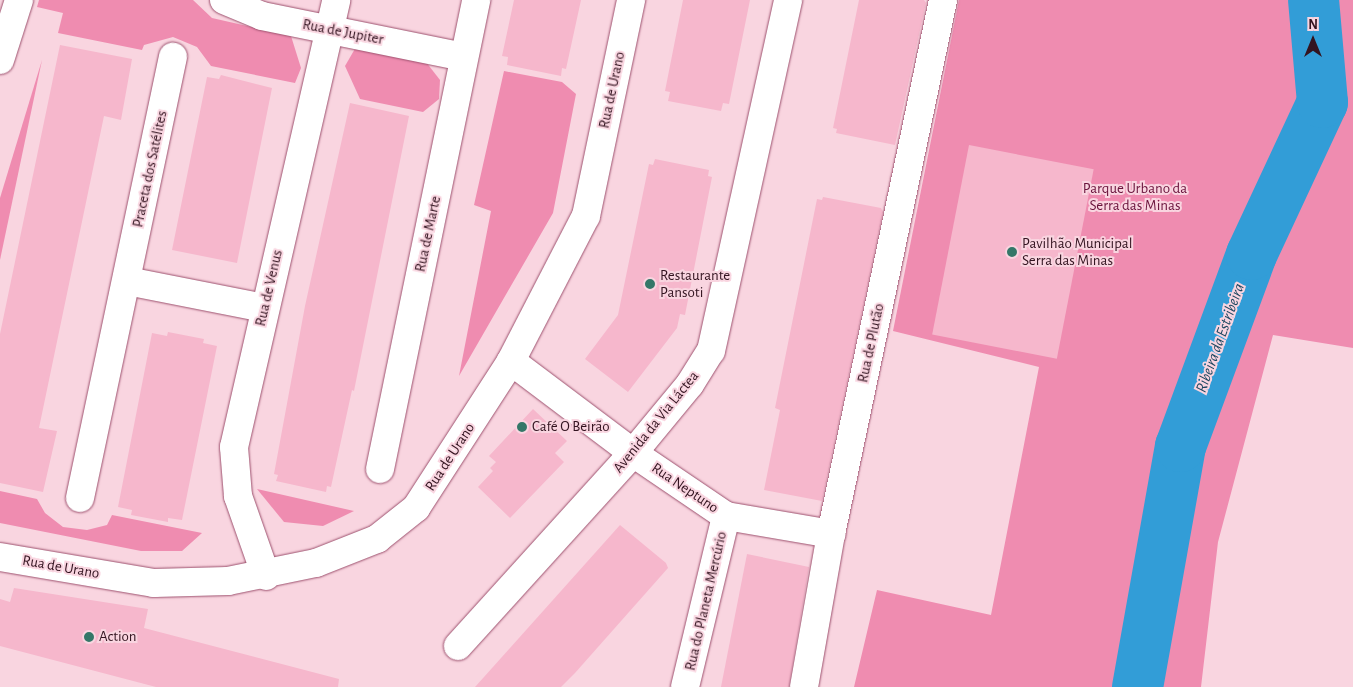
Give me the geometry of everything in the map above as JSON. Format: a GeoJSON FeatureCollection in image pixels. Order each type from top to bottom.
{"type":"FeatureCollection","features":[{"type":"Feature","properties":{"kind":"street"},"geometry":{"type":"LineString","coordinates":[[0,60],[19,0]]}},
{"type":"Feature","properties":{"kind":"street","name":"Rua de Jupiter"},"geometry":{"type":"LineString","coordinates":[[224,0],[262,16],[464,57]]}},
{"type":"Feature","properties":{"kind":"street","name":"Rua de Venus"},"geometry":{"type":"LineString","coordinates":[[266,576],[238,496],[234,447],[264,308],[331,29],[336,0]]}},
{"type":"Feature","properties":{"kind":"street","name":"Rua de Marte"},"geometry":{"type":"LineString","coordinates":[[380,469],[476,0]]}},
{"type":"Feature","properties":{"kind":"street","name":"Rua de Urano"},"geometry":{"type":"LineString","coordinates":[[0,557],[154,583],[228,582],[266,576],[316,563],[377,539],[416,508],[511,361],[586,216],[631,0]]}},
{"type":"Feature","properties":{"kind":"street","name":"Avenida da Via Láctea"},"geometry":{"type":"LineString","coordinates":[[458,646],[633,453],[690,384],[711,351],[788,0]]}},
{"type":"Feature","properties":{"kind":"street","name":"Rua de Plutão"},"geometry":{"type":"LineString","coordinates":[[804,687],[831,534],[943,0]]}},
{"type":"Feature","properties":{"kind":"street","name":"Praceta dos Satélites"},"geometry":{"type":"LineString","coordinates":[[80,498],[173,57]]}},
{"type":"Feature","properties":{"kind":"street"},"geometry":{"type":"LineString","coordinates":[[127,282],[264,308]]}},
{"type":"Feature","properties":{"kind":"street","name":"Rua Neptuno"},"geometry":{"type":"LineString","coordinates":[[511,361],[633,453],[726,516],[831,534]]}},
{"type":"Feature","properties":{"kind":"street","name":"Rua do Planeta Mercúrio"},"geometry":{"type":"LineString","coordinates":[[685,687],[726,516]]}},
{"type":"Feature","properties":{"kind":"green space"},"geometry":{"type":"Polygon","coordinates":[[[39,0],[193,0],[212,18],[291,36],[301,68],[295,83],[211,66],[197,47],[173,37],[144,45],[142,50],[58,33],[63,13],[37,7],[39,0]]]}},
{"type":"Feature","properties":{"kind":"green space","name":"Parque Urbano da Serra das Minas"},"geometry":{"type":"Polygon","coordinates":[[[959,0],[1353,0],[1353,348],[1273,335],[1218,542],[1201,687],[854,687],[877,590],[991,615],[1039,367],[893,331],[959,0]]]}},
{"type":"Feature","properties":{"kind":"green space"},"geometry":{"type":"Polygon","coordinates":[[[356,47],[426,62],[440,80],[439,99],[423,112],[360,99],[345,66],[356,47]]]}},
{"type":"Feature","properties":{"kind":"green space"},"geometry":{"type":"Polygon","coordinates":[[[42,60],[0,260],[0,198],[42,60]]]}},
{"type":"Feature","properties":{"kind":"green space"},"geometry":{"type":"Polygon","coordinates":[[[504,71],[562,82],[576,94],[553,213],[459,376],[491,211],[474,205],[504,71]]]}},
{"type":"Feature","properties":{"kind":"green space"},"geometry":{"type":"Polygon","coordinates":[[[257,489],[354,511],[323,526],[284,522],[257,489]]]}},
{"type":"Feature","properties":{"kind":"green space"},"geometry":{"type":"Polygon","coordinates":[[[0,491],[37,499],[45,513],[63,527],[87,530],[107,525],[112,515],[202,533],[182,551],[141,551],[0,523],[0,491]]]}},
{"type":"Feature","properties":{"kind":"building"},"geometry":{"type":"Polygon","coordinates":[[[514,0],[581,0],[566,69],[562,68],[561,76],[507,65],[508,57],[502,56],[514,0]]]}},
{"type":"Feature","properties":{"kind":"building"},"geometry":{"type":"Polygon","coordinates":[[[683,0],[750,0],[729,104],[723,103],[721,111],[668,101],[670,92],[665,91],[683,0]]]}},
{"type":"Feature","properties":{"kind":"building"},"geometry":{"type":"Polygon","coordinates":[[[859,0],[924,0],[926,3],[895,145],[836,133],[837,129],[833,128],[859,0]]]}},
{"type":"Feature","properties":{"kind":"building"},"geometry":{"type":"Polygon","coordinates":[[[60,45],[132,59],[121,120],[104,116],[39,428],[57,431],[43,492],[0,483],[0,334],[60,45]]]}},
{"type":"Feature","properties":{"kind":"building"},"geometry":{"type":"Polygon","coordinates":[[[221,75],[272,88],[237,263],[172,250],[207,77],[219,79],[221,75]]]}},
{"type":"Feature","properties":{"kind":"building"},"geometry":{"type":"Polygon","coordinates":[[[350,103],[409,116],[354,391],[352,390],[331,487],[327,486],[326,492],[276,481],[278,475],[274,474],[305,306],[350,103]]]}},
{"type":"Feature","properties":{"kind":"building","name":"Pavilhão Municipal Serra das Minas"},"geometry":{"type":"Polygon","coordinates":[[[969,145],[1094,169],[1057,359],[932,334],[969,145]]]}},
{"type":"Feature","properties":{"kind":"building"},"geometry":{"type":"Polygon","coordinates":[[[655,159],[709,170],[708,176],[712,177],[685,315],[680,314],[677,328],[628,392],[585,359],[618,315],[649,164],[653,165],[655,159]]]}},
{"type":"Feature","properties":{"kind":"building"},"geometry":{"type":"Polygon","coordinates":[[[823,197],[881,208],[883,212],[822,501],[764,490],[780,410],[775,408],[817,199],[822,200],[823,197]]]}},
{"type":"Feature","properties":{"kind":"building"},"geometry":{"type":"Polygon","coordinates":[[[168,332],[204,339],[203,343],[217,346],[182,520],[168,518],[168,522],[131,515],[132,510],[118,507],[152,333],[167,336],[168,332]]]}},
{"type":"Feature","properties":{"kind":"building"},"geometry":{"type":"Polygon","coordinates":[[[533,409],[567,441],[555,453],[564,462],[510,518],[478,487],[493,471],[490,468],[496,462],[489,456],[533,409]]]}},
{"type":"Feature","properties":{"kind":"building"},"geometry":{"type":"Polygon","coordinates":[[[620,525],[666,563],[668,568],[575,673],[561,687],[475,687],[620,525]]]}},
{"type":"Feature","properties":{"kind":"building"},"geometry":{"type":"Polygon","coordinates":[[[747,554],[809,567],[789,687],[721,687],[747,554]]]}},
{"type":"Feature","properties":{"kind":"building","name":"Action"},"geometry":{"type":"Polygon","coordinates":[[[14,588],[148,609],[144,628],[339,679],[338,687],[156,687],[0,646],[0,599],[10,602],[14,588]]]}},
{"type":"Feature","properties":{"kind":"waterway","name":"Ribeira da Estribeira"},"geometry":{"type":"LineString","coordinates":[[1137,687],[1180,446],[1251,254],[1322,102],[1313,0]]}},
{"type":"Feature","properties":{"kind":"place","name":"Pavilhão Municipal Serra das Minas"},"geometry":{"type":"Point","coordinates":[1012,252]}},
{"type":"Feature","properties":{"kind":"place","name":"Restaurante Pansoti"},"geometry":{"type":"Point","coordinates":[650,284]}},
{"type":"Feature","properties":{"kind":"place","name":"Café O Beirão"},"geometry":{"type":"Point","coordinates":[522,427]}},
{"type":"Feature","properties":{"kind":"place","name":"Action"},"geometry":{"type":"Point","coordinates":[89,637]}}]}
